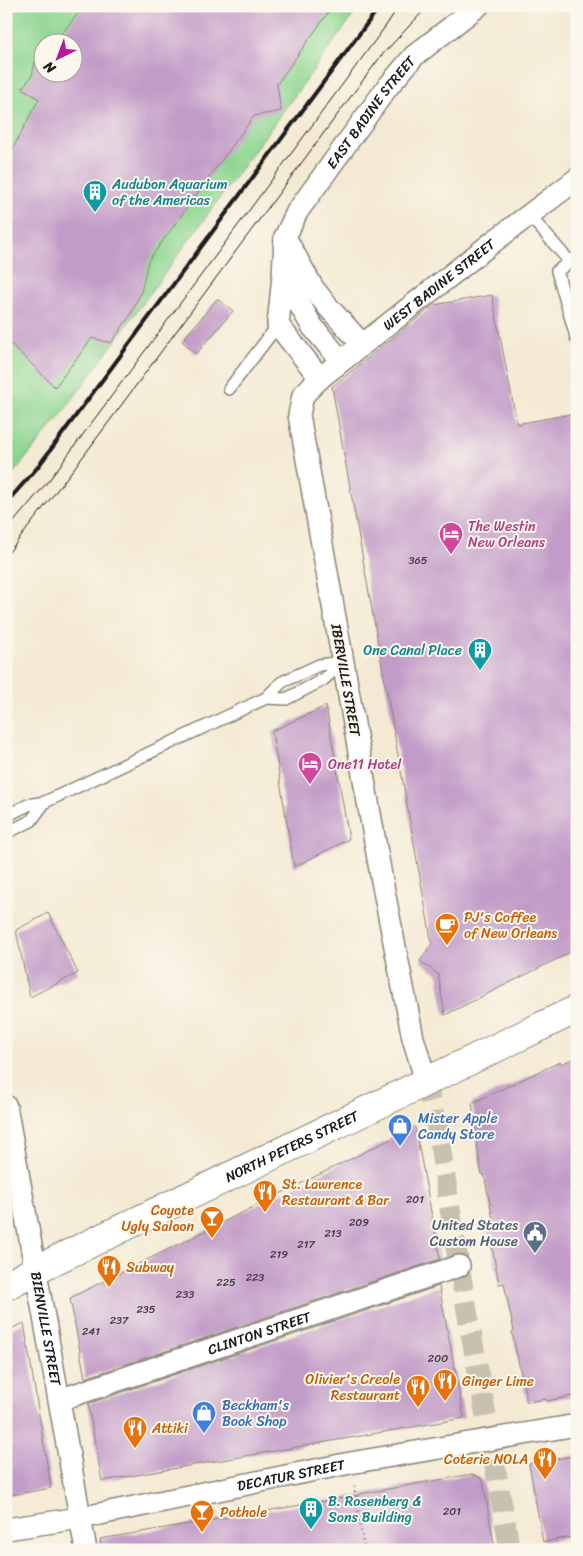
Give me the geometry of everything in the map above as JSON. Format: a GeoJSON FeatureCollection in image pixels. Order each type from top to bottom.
{"type":"FeatureCollection","features":[{"type":"Feature","properties":{"kind":"street","name":"EAST BADINE STREET"},"geometry":{"type":"LineString","coordinates":[[278,325],[285,237],[297,212],[392,82],[414,56],[478,6]]}},
{"type":"Feature","properties":{"kind":"street","name":"WEST BADINE STREET"},"geometry":{"type":"LineString","coordinates":[[303,394],[362,344],[577,179]]}},
{"type":"Feature","properties":{"kind":"street"},"geometry":{"type":"LineString","coordinates":[[285,237],[314,288],[329,308],[362,344]]}},
{"type":"Feature","properties":{"kind":"street"},"geometry":{"type":"LineString","coordinates":[[283,276],[312,326],[341,361]]}},
{"type":"Feature","properties":{"kind":"street"},"geometry":{"type":"LineString","coordinates":[[278,325],[320,378]]}},
{"type":"Feature","properties":{"kind":"street","name":"IBERVILLE STREET"},"geometry":{"type":"LineString","coordinates":[[303,394],[299,415],[343,662],[412,1038],[426,1081]]}},
{"type":"Feature","properties":{"kind":"street","name":"NORTH PETERS STREET"},"geometry":{"type":"LineString","coordinates":[[6,1286],[577,1009]]}},
{"type":"Feature","properties":{"kind":"street","name":"BIENVILLE STREET"},"geometry":{"type":"LineString","coordinates":[[6,1106],[86,1550]]}},
{"type":"Feature","properties":{"kind":"street","name":"CLINTON STREET"},"geometry":{"type":"LineString","coordinates":[[59,1400],[459,1266]]}},
{"type":"Feature","properties":{"kind":"street","name":"DECATUR STREET"},"geometry":{"type":"LineString","coordinates":[[6,1529],[80,1518],[350,1463],[577,1425]]}},
{"type":"Feature","properties":{"kind":"lane"},"geometry":{"type":"LineString","coordinates":[[529,215],[573,259],[557,271],[577,340]]}},
{"type":"Feature","properties":{"kind":"lane"},"geometry":{"type":"LineString","coordinates":[[229,388],[278,325]]}},
{"type":"Feature","properties":{"kind":"lane"},"geometry":{"type":"LineString","coordinates":[[6,816],[28,805],[46,802],[266,698],[282,682],[319,665],[343,662]]}},
{"type":"Feature","properties":{"kind":"lane"},"geometry":{"type":"LineString","coordinates":[[266,698],[286,700],[322,680],[343,662]]}},
{"type":"Feature","properties":{"kind":"lane"},"geometry":{"type":"LineString","coordinates":[[6,833],[31,821],[46,802]]}},
{"type":"Feature","properties":{"kind":"path"},"geometry":{"type":"LineString","coordinates":[[350,1463],[364,1550]]}},
{"type":"Feature","properties":{"kind":"green space","name":"Audubon Aquarium of the Americas"},"geometry":{"type":"Polygon","coordinates":[[[6,6],[360,6],[58,419],[6,482],[6,6]]]}},
{"type":"Feature","properties":{"kind":"building","name":"Audubon Aquarium of the Americas"},"geometry":{"type":"Polygon","coordinates":[[[84,6],[333,6],[277,84],[281,111],[254,116],[148,261],[141,292],[130,316],[111,343],[92,338],[55,387],[6,339],[6,161],[39,99],[22,88],[32,76],[32,82],[82,82],[82,32],[63,32],[84,6]]]}},
{"type":"Feature","properties":{"kind":"building","name":"One Canal Place"},"geometry":{"type":"Polygon","coordinates":[[[492,295],[517,424],[577,413],[577,949],[445,1015],[438,974],[420,961],[432,944],[332,387],[434,305],[492,295]]]}},
{"type":"Feature","properties":{"kind":"building"},"geometry":{"type":"Polygon","coordinates":[[[217,299],[233,311],[196,354],[182,341],[217,299]]]}},
{"type":"Feature","properties":{"kind":"building","name":"One11 Hotel"},"geometry":{"type":"Polygon","coordinates":[[[326,706],[349,839],[294,867],[272,731],[326,706]]]}},
{"type":"Feature","properties":{"kind":"building"},"geometry":{"type":"Polygon","coordinates":[[[48,913],[78,973],[30,997],[16,930],[48,913]]]}},
{"type":"Feature","properties":{"kind":"building","name":"United States Custom House"},"geometry":{"type":"Polygon","coordinates":[[[577,1057],[577,1395],[547,1401],[546,1399],[527,1402],[504,1283],[499,1284],[488,1225],[494,1224],[484,1174],[482,1175],[473,1122],[475,1121],[472,1103],[560,1062],[561,1064],[577,1057]]]}},
{"type":"Feature","properties":{"kind":"building"},"geometry":{"type":"Polygon","coordinates":[[[415,1127],[440,1259],[85,1378],[70,1298],[415,1127]]]}},
{"type":"Feature","properties":{"kind":"building"},"geometry":{"type":"Polygon","coordinates":[[[439,1286],[464,1418],[102,1481],[88,1404],[439,1286]]]}},
{"type":"Feature","properties":{"kind":"building"},"geometry":{"type":"Polygon","coordinates":[[[24,1323],[51,1488],[6,1496],[6,1331],[24,1323]]]}},
{"type":"Feature","properties":{"kind":"building"},"geometry":{"type":"Polygon","coordinates":[[[577,1455],[577,1536],[543,1542],[529,1464],[577,1455]]]}},
{"type":"Feature","properties":{"kind":"building"},"geometry":{"type":"Polygon","coordinates":[[[472,1474],[483,1481],[495,1550],[101,1550],[100,1539],[472,1474]]]}},
{"type":"Feature","properties":{"kind":"tunnel"},"geometry":{"type":"LineString","coordinates":[[426,1081],[436,1120],[459,1266],[510,1550]]}},
{"type":"Feature","properties":{"kind":"tram line"},"geometry":{"type":"LineString","coordinates":[[6,531],[50,479],[399,6]]}},
{"type":"Feature","properties":{"kind":"tram line"},"geometry":{"type":"LineString","coordinates":[[6,556],[85,454],[381,56],[428,6]]}},
{"type":"Feature","properties":{"kind":"railway"},"geometry":{"type":"LineString","coordinates":[[6,503],[37,468],[380,6]]}},
{"type":"Feature","properties":{"kind":"place","name":"Audubon Aquarium of the Americas"},"geometry":{"type":"Point","coordinates":[95,213]}},
{"type":"Feature","properties":{"kind":"place","name":"The Westin New Orleans"},"geometry":{"type":"Point","coordinates":[451,555]}},
{"type":"Feature","properties":{"kind":"place","name":"One Canal Place"},"geometry":{"type":"Point","coordinates":[480,671]}},
{"type":"Feature","properties":{"kind":"place","name":"One11 Hotel"},"geometry":{"type":"Point","coordinates":[310,785]}},
{"type":"Feature","properties":{"kind":"place","name":"PJ's Coffee of New Orleans"},"geometry":{"type":"Point","coordinates":[447,946]}},
{"type":"Feature","properties":{"kind":"place","name":"Mister Apple Candy Store"},"geometry":{"type":"Point","coordinates":[400,1147]}},
{"type":"Feature","properties":{"kind":"place","name":"St. Lawrence Restaurant & Bar"},"geometry":{"type":"Point","coordinates":[265,1213]}},
{"type":"Feature","properties":{"kind":"place","name":"Coyote Ugly Saloon"},"geometry":{"type":"Point","coordinates":[212,1239]}},
{"type":"Feature","properties":{"kind":"place","name":"United States Custom House"},"geometry":{"type":"Point","coordinates":[535,1254]}},
{"type":"Feature","properties":{"kind":"place","name":"Subway"},"geometry":{"type":"Point","coordinates":[109,1288]}},
{"type":"Feature","properties":{"kind":"place","name":"Ginger Lime"},"geometry":{"type":"Point","coordinates":[445,1402]}},
{"type":"Feature","properties":{"kind":"place","name":"Olivier's Creole Restaurant"},"geometry":{"type":"Point","coordinates":[418,1408]}},
{"type":"Feature","properties":{"kind":"place","name":"Beckham's Book Shop"},"geometry":{"type":"Point","coordinates":[204,1434]}},
{"type":"Feature","properties":{"kind":"place","name":"Attiki"},"geometry":{"type":"Point","coordinates":[135,1449]}},
{"type":"Feature","properties":{"kind":"place","name":"Coterie NOLA"},"geometry":{"type":"Point","coordinates":[545,1480]}},
{"type":"Feature","properties":{"kind":"place","name":"B. Rosenberg & Sons Building"},"geometry":{"type":"Point","coordinates":[311,1530]}},
{"type":"Feature","properties":{"kind":"place","name":"Pothole"},"geometry":{"type":"Point","coordinates":[202,1533]}}]}
